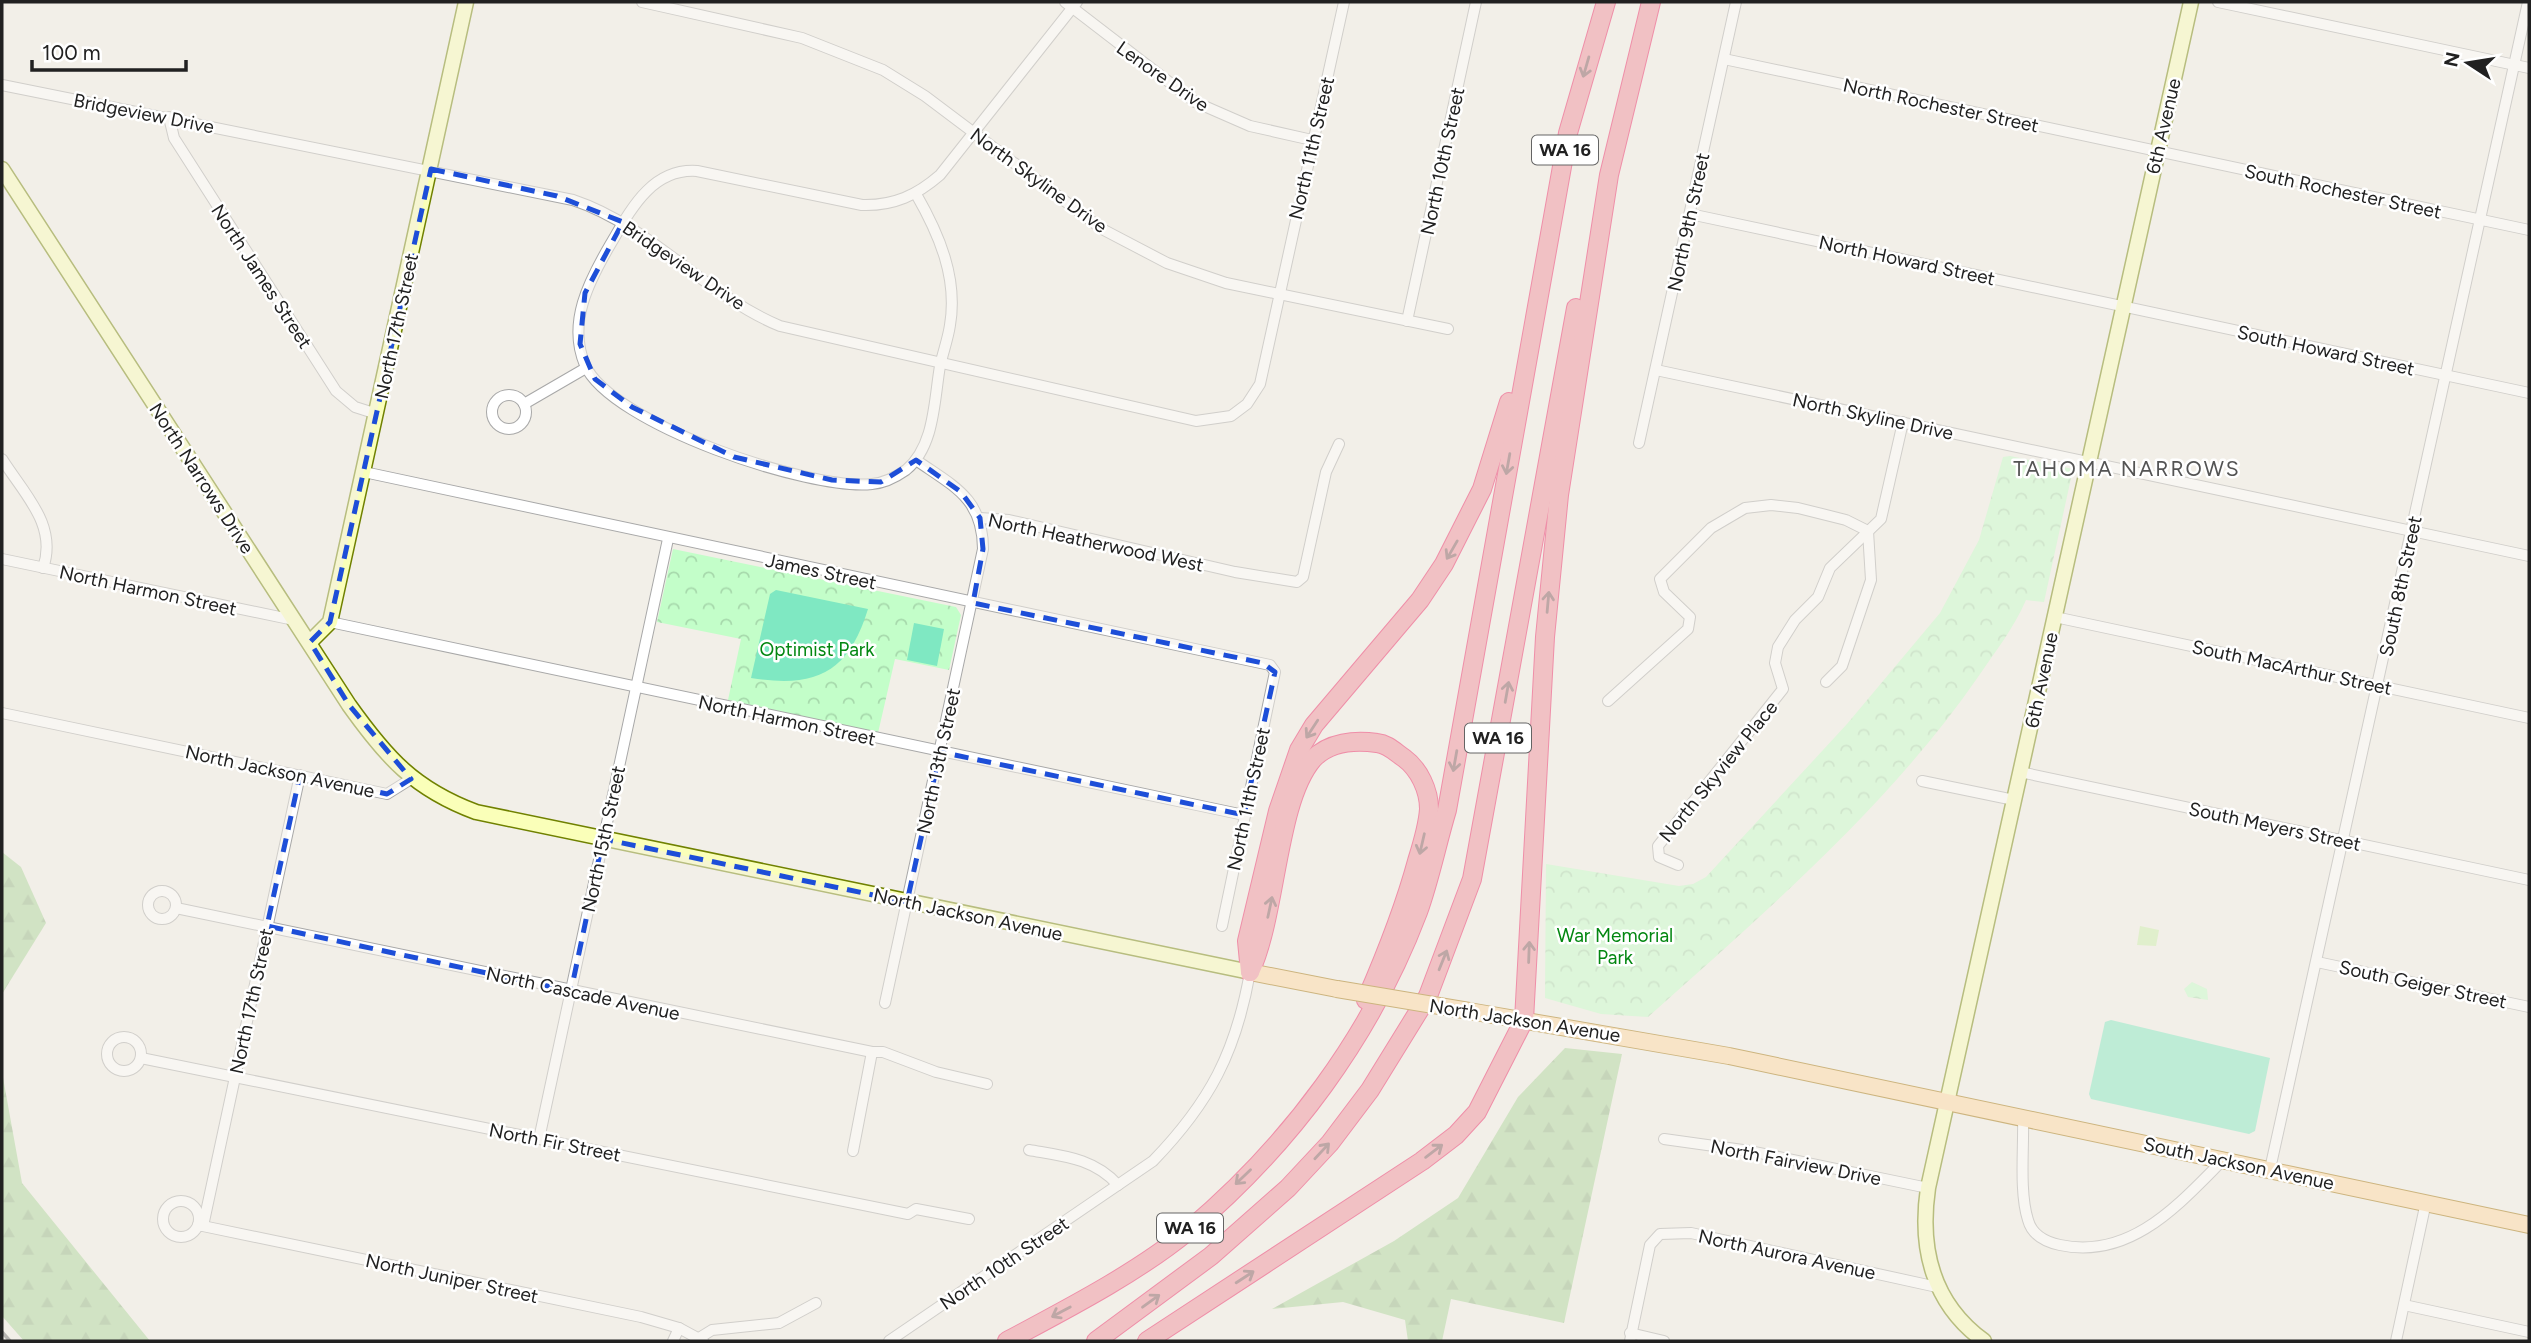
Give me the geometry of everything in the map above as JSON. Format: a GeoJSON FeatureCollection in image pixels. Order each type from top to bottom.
{"type":"FeatureCollection","features":[{"type":"Feature","properties":{"kind":"highway","name":"WA 16"},"geometry":{"type":"LineString","coordinates":[[1007,1341],[1083,1300],[1187,1231],[1284,1138],[1336,1070],[1387,982],[1413,922],[1447,810],[1568,133],[1606,2]]}},
{"type":"Feature","properties":{"kind":"highway","name":"WA 16"},"geometry":{"type":"LineString","coordinates":[[1096,1341],[1211,1256],[1288,1188],[1330,1143],[1370,1090],[1428,996],[1456,927],[1472,878],[1600,182],[1623,88],[1651,2]]}},
{"type":"Feature","properties":{"kind":"highway"},"geometry":{"type":"LineString","coordinates":[[1147,1341],[1422,1161],[1456,1135],[1477,1112],[1524,1020],[1545,637],[1559,495],[1609,175],[1651,2]]}},
{"type":"Feature","properties":{"kind":"highway"},"geometry":{"type":"LineString","coordinates":[[1250,972],[1247,941],[1287,778],[1314,725],[1420,600],[1465,528],[1493,459],[1537,301]]}},
{"type":"Feature","properties":{"kind":"highway"},"geometry":{"type":"LineString","coordinates":[[1250,972],[1262,948],[1292,803],[1301,776],[1315,757],[1338,744],[1362,741],[1385,744],[1412,764],[1427,790],[1429,809],[1402,917],[1336,1070]]}},
{"type":"Feature","properties":{"kind":"main road","name":"North 17th Street"},"geometry":{"type":"LineString","coordinates":[[330,622],[466,2]]}},
{"type":"Feature","properties":{"kind":"main road","name":"6th Avenue"},"geometry":{"type":"LineString","coordinates":[[1984,1341],[1962,1322],[1937,1287],[1925,1247],[1928,1188],[2190,2]]}},
{"type":"Feature","properties":{"kind":"main road","name":"North Narrows Drive"},"geometry":{"type":"LineString","coordinates":[[2,169],[294,620],[379,746],[411,779]]}},
{"type":"Feature","properties":{"kind":"main road"},"geometry":{"type":"LineString","coordinates":[[310,642],[330,622]]}},
{"type":"Feature","properties":{"kind":"main road","name":"North Jackson Avenue"},"geometry":{"type":"LineString","coordinates":[[411,779],[446,800],[476,812],[603,839],[1250,972],[1704,1051],[1948,1102]]}},
{"type":"Feature","properties":{"kind":"main road","name":"South Jackson Avenue"},"geometry":{"type":"LineString","coordinates":[[1948,1102],[2529,1225]]}},
{"type":"Feature","properties":{"kind":"street","name":"North Skyline Drive"},"geometry":{"type":"LineString","coordinates":[[642,2],[777,31],[844,52],[907,84],[1061,200],[1131,246],[1204,276],[1448,329]]}},
{"type":"Feature","properties":{"kind":"street","name":"North 11th Street"},"geometry":{"type":"LineString","coordinates":[[1278,294],[1344,2]]}},
{"type":"Feature","properties":{"kind":"street","name":"North 10th Street"},"geometry":{"type":"LineString","coordinates":[[1407,321],[1476,2]]}},
{"type":"Feature","properties":{"kind":"street","name":"North 9th Street"},"geometry":{"type":"LineString","coordinates":[[1639,443],[1736,2]]}},
{"type":"Feature","properties":{"kind":"street"},"geometry":{"type":"LineString","coordinates":[[2218,2],[2529,68]]}},
{"type":"Feature","properties":{"kind":"street","name":"South 8th Street"},"geometry":{"type":"LineString","coordinates":[[2270,1170],[2528,2]]}},
{"type":"Feature","properties":{"kind":"street"},"geometry":{"type":"LineString","coordinates":[[916,194],[940,243],[951,285],[950,327],[928,434],[916,460],[898,475],[871,484],[832,480],[755,463],[712,449],[667,427],[617,397],[586,368],[580,344],[580,310],[596,270],[623,222],[651,185],[667,175],[684,171],[862,205],[882,204],[916,194],[940,175],[1071,4]]}},
{"type":"Feature","properties":{"kind":"street","name":"Lenore Drive"},"geometry":{"type":"LineString","coordinates":[[1071,4],[1195,102],[1250,125],[1312,140]]}},
{"type":"Feature","properties":{"kind":"street","name":"North Rochester Street"},"geometry":{"type":"LineString","coordinates":[[1724,59],[2157,151]]}},
{"type":"Feature","properties":{"kind":"street","name":"Bridgeview Drive"},"geometry":{"type":"LineString","coordinates":[[2,85],[557,196],[588,205],[623,222],[771,322],[820,337],[1196,421],[1222,419],[1247,404],[1260,384],[1278,294]]}},
{"type":"Feature","properties":{"kind":"street","name":"North James Street"},"geometry":{"type":"LineString","coordinates":[[169,117],[174,138],[336,391],[355,407],[377,414]]}},
{"type":"Feature","properties":{"kind":"street","name":"South Rochester Street"},"geometry":{"type":"LineString","coordinates":[[2157,151],[2529,230]]}},
{"type":"Feature","properties":{"kind":"street","name":"North Howard Street"},"geometry":{"type":"LineString","coordinates":[[1690,214],[2123,306]]}},
{"type":"Feature","properties":{"kind":"street","name":"South Howard Street"},"geometry":{"type":"LineString","coordinates":[[2123,306],[2529,393]]}},
{"type":"Feature","properties":{"kind":"street"},"geometry":{"type":"LineString","coordinates":[[524,404],[586,368]]}},
{"type":"Feature","properties":{"kind":"street","name":"North Skyline Drive"},"geometry":{"type":"LineString","coordinates":[[1657,370],[2529,556]]}},
{"type":"Feature","properties":{"kind":"street","name":"North Skyview Place"},"geometry":{"type":"LineString","coordinates":[[1678,865],[1659,857],[1658,845],[1783,689],[1776,659],[1783,636],[1818,597],[1830,568],[1881,519],[1903,422]]}},
{"type":"Feature","properties":{"kind":"street","name":"North Heatherwood West"},"geometry":{"type":"LineString","coordinates":[[916,460],[961,492],[980,518],[1009,520],[1213,568],[1297,582],[1303,577],[1326,472],[1339,444]]}},
{"type":"Feature","properties":{"kind":"street"},"geometry":{"type":"LineString","coordinates":[[2,459],[47,529],[48,555],[43,568]]}},
{"type":"Feature","properties":{"kind":"street","name":"James Street"},"geometry":{"type":"LineString","coordinates":[[364,472],[668,539],[1263,663],[1272,666],[1275,673]]}},
{"type":"Feature","properties":{"kind":"street"},"geometry":{"type":"LineString","coordinates":[[1608,701],[1688,629],[1690,617],[1664,592],[1660,579],[1668,568],[1727,516],[1745,508],[1779,505],[1846,520],[1868,531],[1872,568],[1869,590],[1842,666],[1826,682]]}},
{"type":"Feature","properties":{"kind":"street","name":"North 13th Street"},"geometry":{"type":"LineString","coordinates":[[884,1003],[973,603],[983,549],[980,518]]}},
{"type":"Feature","properties":{"kind":"street","name":"North 15th Street"},"geometry":{"type":"LineString","coordinates":[[539,1139],[668,539]]}},
{"type":"Feature","properties":{"kind":"street","name":"North Harmon Street"},"geometry":{"type":"LineString","coordinates":[[2,559],[294,620]]}},
{"type":"Feature","properties":{"kind":"street","name":"South MacArthur Street"},"geometry":{"type":"LineString","coordinates":[[2055,617],[2529,718]]}},
{"type":"Feature","properties":{"kind":"street","name":"North Harmon Street"},"geometry":{"type":"LineString","coordinates":[[330,622],[1244,815]]}},
{"type":"Feature","properties":{"kind":"street","name":"North 11th Street"},"geometry":{"type":"LineString","coordinates":[[1222,926],[1275,673]]}},
{"type":"Feature","properties":{"kind":"street","name":"North Jackson Avenue"},"geometry":{"type":"LineString","coordinates":[[2,713],[387,794],[411,779]]}},
{"type":"Feature","properties":{"kind":"street","name":"South Meyers Street"},"geometry":{"type":"LineString","coordinates":[[2020,772],[2529,880]]}},
{"type":"Feature","properties":{"kind":"street","name":"North 17th Street"},"geometry":{"type":"LineString","coordinates":[[201,1225],[300,775]]}},
{"type":"Feature","properties":{"kind":"street"},"geometry":{"type":"LineString","coordinates":[[1922,780],[2014,800]]}},
{"type":"Feature","properties":{"kind":"street","name":"North Cascade Avenue"},"geometry":{"type":"LineString","coordinates":[[176,908],[571,991],[872,1052],[883,1052],[936,1072],[988,1084]]}},
{"type":"Feature","properties":{"kind":"street","name":"South Geiger Street"},"geometry":{"type":"LineString","coordinates":[[2317,962],[2529,1007]]}},
{"type":"Feature","properties":{"kind":"street","name":"North 10th Street"},"geometry":{"type":"LineString","coordinates":[[889,1341],[1162,1152],[1212,1088],[1236,1034],[1250,972]]}},
{"type":"Feature","properties":{"kind":"street"},"geometry":{"type":"LineString","coordinates":[[853,1151],[872,1052]]}},
{"type":"Feature","properties":{"kind":"street","name":"North Fir Street"},"geometry":{"type":"LineString","coordinates":[[141,1058],[908,1214],[916,1209],[969,1219]]}},
{"type":"Feature","properties":{"kind":"street"},"geometry":{"type":"LineString","coordinates":[[2023,1118],[2028,1220],[2038,1235],[2061,1245],[2109,1244],[2137,1235],[2175,1208],[2224,1160]]}},
{"type":"Feature","properties":{"kind":"street","name":"North Fairview Drive"},"geometry":{"type":"LineString","coordinates":[[1664,1139],[1750,1151],[1928,1188]]}},
{"type":"Feature","properties":{"kind":"street"},"geometry":{"type":"LineString","coordinates":[[1029,1150],[1087,1161],[1106,1171],[1118,1185]]}},
{"type":"Feature","properties":{"kind":"street"},"geometry":{"type":"LineString","coordinates":[[2396,1341],[2426,1202]]}},
{"type":"Feature","properties":{"kind":"street","name":"North Juniper Street"},"geometry":{"type":"LineString","coordinates":[[201,1225],[641,1317],[679,1328],[701,1339]]}},
{"type":"Feature","properties":{"kind":"street","name":"North Aurora Avenue"},"geometry":{"type":"LineString","coordinates":[[1630,1337],[1647,1253],[1654,1238],[1679,1231],[1937,1287]]}},
{"type":"Feature","properties":{"kind":"street"},"geometry":{"type":"LineString","coordinates":[[701,1339],[712,1330],[779,1323],[816,1303]]}},
{"type":"Feature","properties":{"kind":"street"},"geometry":{"type":"LineString","coordinates":[[2404,1305],[2529,1332]]}},
{"type":"Feature","properties":{"kind":"street"},"geometry":{"type":"LineString","coordinates":[[673,1341],[679,1328]]}},
{"type":"Feature","properties":{"kind":"street"},"geometry":{"type":"LineString","coordinates":[[1630,1337],[1664,1341]]}},
{"type":"Feature","properties":{"kind":"highlighted area"},"geometry":{"type":"Polygon","coordinates":[[[431,169],[557,196],[623,222],[585,293],[580,344],[595,379],[632,407],[734,457],[832,480],[881,482],[916,460],[961,492],[980,518],[983,549],[973,603],[1263,663],[1275,672],[1244,815],[940,752],[907,902],[603,839],[571,991],[267,926],[300,775],[387,794],[411,779],[349,705],[310,642],[330,622],[431,169]]]}},
{"type":"Feature","properties":{"kind":"green space","name":"War Memorial Park"},"geometry":{"type":"Polygon","coordinates":[[[2010,456],[2073,469],[2044,602],[2026,600],[2010,630],[1978,677],[1943,725],[1905,770],[1865,814],[1780,898],[1648,1017],[1601,1014],[1545,998],[1546,864],[1679,886],[1693,884],[1706,877],[1847,724],[1940,613],[1979,540],[2003,457],[2010,456]]]}},
{"type":"Feature","properties":{"kind":"green space","name":"Optimist Park"},"geometry":{"type":"Polygon","coordinates":[[[673,549],[956,607],[961,615],[949,670],[895,659],[878,733],[728,700],[741,639],[657,622],[673,549]]]}},
{"type":"Feature","properties":{"kind":"green space"},"geometry":{"type":"Polygon","coordinates":[[[776,590],[868,609],[850,649],[826,672],[793,681],[751,678],[770,594],[776,590]]]}},
{"type":"Feature","properties":{"kind":"green space"},"geometry":{"type":"Polygon","coordinates":[[[914,623],[944,629],[937,666],[907,660],[914,623]]]}},
{"type":"Feature","properties":{"kind":"green space"},"geometry":{"type":"Polygon","coordinates":[[[2,852],[21,867],[46,923],[2,994],[2,852]]]}},
{"type":"Feature","properties":{"kind":"green space"},"geometry":{"type":"Polygon","coordinates":[[[2140,926],[2159,930],[2156,946],[2137,945],[2140,926]]]}},
{"type":"Feature","properties":{"kind":"green space"},"geometry":{"type":"Polygon","coordinates":[[[2192,982],[2207,989],[2208,1000],[2188,997],[2184,989],[2192,982]]]}},
{"type":"Feature","properties":{"kind":"green space"},"geometry":{"type":"Polygon","coordinates":[[[2111,1020],[2270,1058],[2255,1131],[2249,1134],[2091,1099],[2089,1094],[2105,1022],[2111,1020]]]}},
{"type":"Feature","properties":{"kind":"green space"},"geometry":{"type":"Polygon","coordinates":[[[1565,1048],[1622,1054],[1564,1323],[1451,1299],[1442,1341],[1408,1341],[1405,1320],[1343,1302],[1272,1309],[1394,1241],[1458,1198],[1518,1097],[1565,1048]]]}},
{"type":"Feature","properties":{"kind":"green space"},"geometry":{"type":"Polygon","coordinates":[[[2,1072],[22,1183],[150,1341],[24,1341],[2,1316],[2,1072]]]}},
{"type":"Feature","properties":{"kind":"railway"},"geometry":{"type":"LineString","coordinates":[[2,1332],[10,1341]]}},
{"type":"Feature","properties":{"kind":"district","name":"TAHOMA NARROWS"},"geometry":{"type":"Point","coordinates":[2127,469]}}]}
